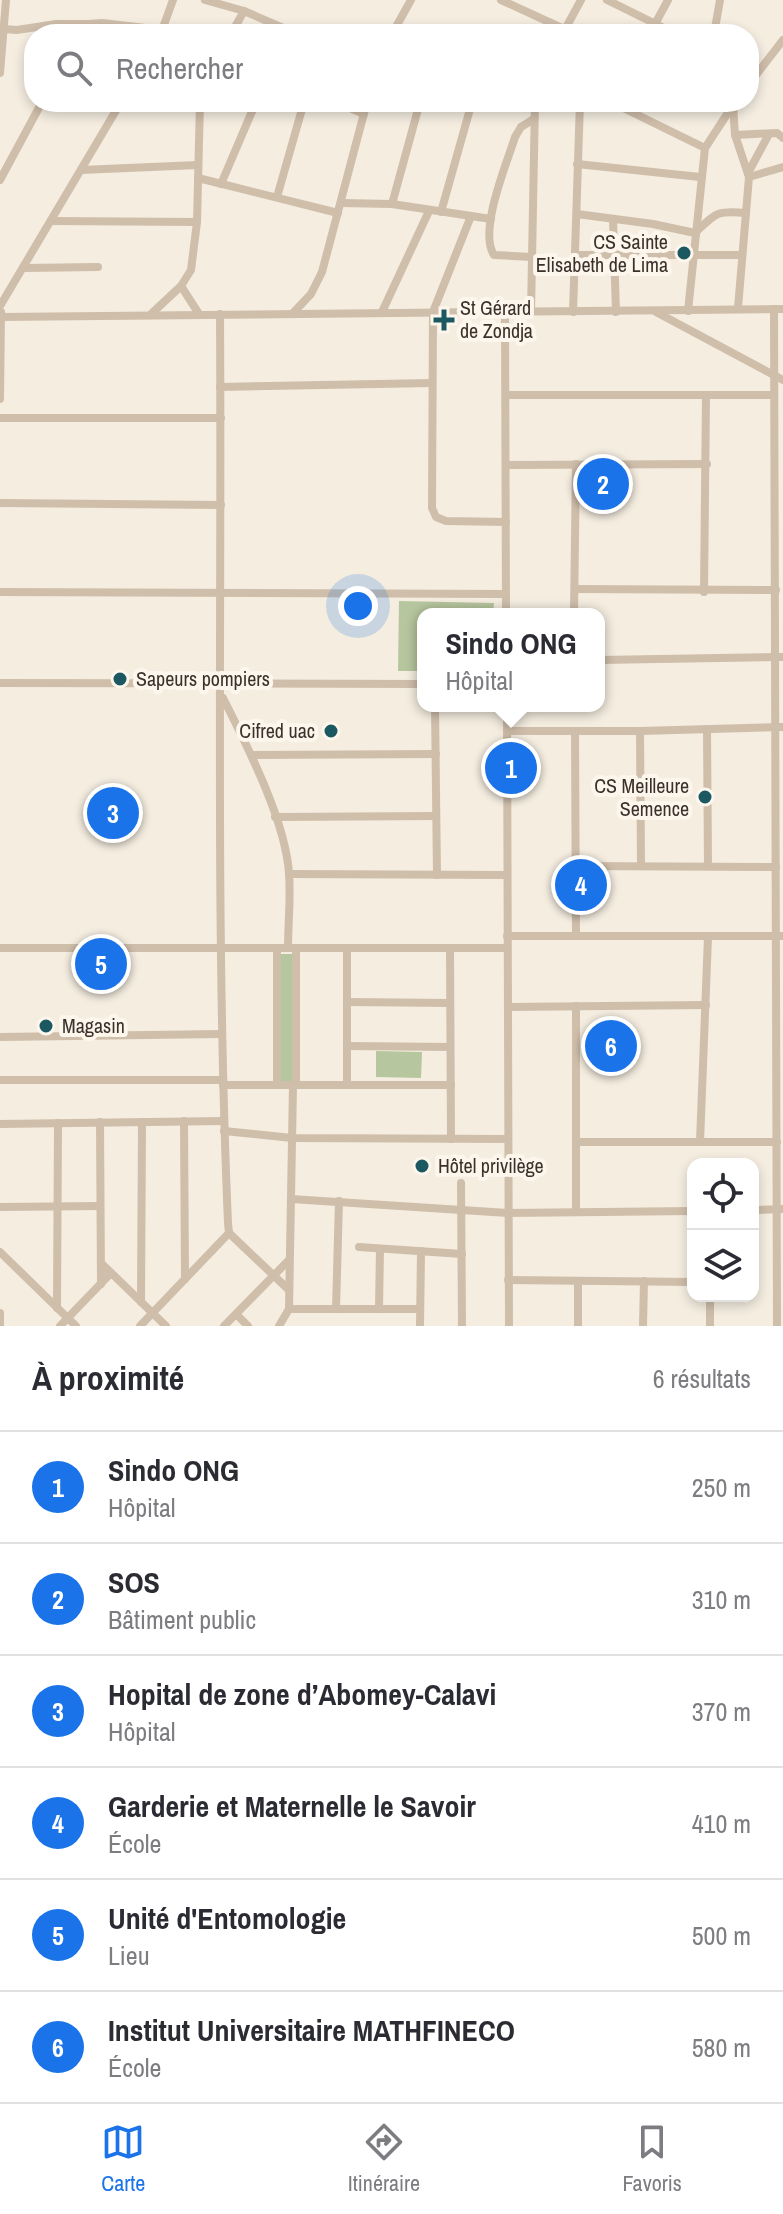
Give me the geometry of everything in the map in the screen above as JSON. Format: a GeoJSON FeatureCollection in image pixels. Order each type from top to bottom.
{"type":"FeatureCollection","features":[{"type":"Feature","properties":{"kind":"street"},"geometry":{"type":"LineString","coordinates":[[1,71],[2,19],[6,0]]}},
{"type":"Feature","properties":{"kind":"street"},"geometry":{"type":"LineString","coordinates":[[165,24],[173,0]]}},
{"type":"Feature","properties":{"kind":"street"},"geometry":{"type":"LineString","coordinates":[[205,0],[244,11],[274,24]]}},
{"type":"Feature","properties":{"kind":"street"},"geometry":{"type":"LineString","coordinates":[[398,24],[411,0]]}},
{"type":"Feature","properties":{"kind":"street"},"geometry":{"type":"LineString","coordinates":[[501,0],[548,24]]}},
{"type":"Feature","properties":{"kind":"street"},"geometry":{"type":"LineString","coordinates":[[568,24],[581,0]]}},
{"type":"Feature","properties":{"kind":"street"},"geometry":{"type":"LineString","coordinates":[[607,0],[655,24],[668,0]]}},
{"type":"Feature","properties":{"kind":"street"},"geometry":{"type":"LineString","coordinates":[[716,24],[720,0]]}},
{"type":"Feature","properties":{"kind":"street"},"geometry":{"type":"LineString","coordinates":[[237,24],[244,11]]}},
{"type":"Feature","properties":{"kind":"street"},"geometry":{"type":"LineString","coordinates":[[2,19],[17,30],[24,29]]}},
{"type":"Feature","properties":{"kind":"street"},"geometry":{"type":"LineString","coordinates":[[56,24],[109,24]]}},
{"type":"Feature","properties":{"kind":"street"},"geometry":{"type":"LineString","coordinates":[[759,71],[783,40]]}},
{"type":"Feature","properties":{"kind":"street"},"geometry":{"type":"LineString","coordinates":[[0,180],[36,112]]}},
{"type":"Feature","properties":{"kind":"street"},"geometry":{"type":"LineString","coordinates":[[0,399],[0,311],[115,112]]}},
{"type":"Feature","properties":{"kind":"street"},"geometry":{"type":"LineString","coordinates":[[150,315],[181,286],[191,270],[197,222],[200,112]]}},
{"type":"Feature","properties":{"kind":"street"},"geometry":{"type":"LineString","coordinates":[[221,184],[252,112]]}},
{"type":"Feature","properties":{"kind":"street"},"geometry":{"type":"LineString","coordinates":[[277,197],[301,112]]}},
{"type":"Feature","properties":{"kind":"street"},"geometry":{"type":"LineString","coordinates":[[293,313],[311,294],[322,272],[364,114],[359,112]]}},
{"type":"Feature","properties":{"kind":"street"},"geometry":{"type":"LineString","coordinates":[[392,204],[417,112]]}},
{"type":"Feature","properties":{"kind":"street"},"geometry":{"type":"LineString","coordinates":[[441,212],[469,112]]}},
{"type":"Feature","properties":{"kind":"street"},"geometry":{"type":"LineString","coordinates":[[531,312],[534,112]]}},
{"type":"Feature","properties":{"kind":"street"},"geometry":{"type":"LineString","coordinates":[[573,312],[580,112]]}},
{"type":"Feature","properties":{"kind":"street"},"geometry":{"type":"LineString","coordinates":[[631,112],[705,148]]}},
{"type":"Feature","properties":{"kind":"street"},"geometry":{"type":"LineString","coordinates":[[688,311],[705,148],[727,112]]}},
{"type":"Feature","properties":{"kind":"street"},"geometry":{"type":"LineString","coordinates":[[733,112],[735,135],[748,175],[738,308]]}},
{"type":"Feature","properties":{"kind":"street"},"geometry":{"type":"LineString","coordinates":[[532,257],[494,255],[490,249],[491,219],[515,137],[521,127],[534,119]]}},
{"type":"Feature","properties":{"kind":"street"},"geometry":{"type":"LineString","coordinates":[[735,135],[777,133],[783,138]]}},
{"type":"Feature","properties":{"kind":"street"},"geometry":{"type":"LineString","coordinates":[[748,175],[769,134]]}},
{"type":"Feature","properties":{"kind":"street"},"geometry":{"type":"LineString","coordinates":[[577,164],[700,177]]}},
{"type":"Feature","properties":{"kind":"street"},"geometry":{"type":"LineString","coordinates":[[81,170],[198,165]]}},
{"type":"Feature","properties":{"kind":"street"},"geometry":{"type":"LineString","coordinates":[[748,175],[783,167]]}},
{"type":"Feature","properties":{"kind":"street"},"geometry":{"type":"LineString","coordinates":[[198,178],[338,213]]}},
{"type":"Feature","properties":{"kind":"street"},"geometry":{"type":"LineString","coordinates":[[341,203],[392,204],[491,219]]}},
{"type":"Feature","properties":{"kind":"street"},"geometry":{"type":"LineString","coordinates":[[382,312],[429,211]]}},
{"type":"Feature","properties":{"kind":"street"},"geometry":{"type":"LineString","coordinates":[[695,233],[724,211],[746,213]]}},
{"type":"Feature","properties":{"kind":"street"},"geometry":{"type":"LineString","coordinates":[[577,214],[695,233]]}},
{"type":"Feature","properties":{"kind":"street"},"geometry":{"type":"LineString","coordinates":[[471,216],[433,312],[432,508],[436,517],[446,521],[506,522]]}},
{"type":"Feature","properties":{"kind":"street"},"geometry":{"type":"LineString","coordinates":[[613,219],[616,312]]}},
{"type":"Feature","properties":{"kind":"street"},"geometry":{"type":"LineString","coordinates":[[51,221],[197,222]]}},
{"type":"Feature","properties":{"kind":"street"},"geometry":{"type":"LineString","coordinates":[[575,255],[742,255]]}},
{"type":"Feature","properties":{"kind":"street"},"geometry":{"type":"LineString","coordinates":[[23,268],[98,267]]}},
{"type":"Feature","properties":{"kind":"street"},"geometry":{"type":"LineString","coordinates":[[181,286],[199,314]]}},
{"type":"Feature","properties":{"kind":"street"},"geometry":{"type":"LineString","coordinates":[[0,311],[150,315],[779,309],[773,375],[780,727],[776,867],[780,936],[777,1142],[780,1279],[777,1326]]}},
{"type":"Feature","properties":{"kind":"street"},"geometry":{"type":"LineString","coordinates":[[505,312],[506,608]]}},
{"type":"Feature","properties":{"kind":"street"},"geometry":{"type":"LineString","coordinates":[[655,312],[783,380]]}},
{"type":"Feature","properties":{"kind":"street"},"geometry":{"type":"LineString","coordinates":[[220,314],[221,948],[229,1233],[289,1290]]}},
{"type":"Feature","properties":{"kind":"street"},"geometry":{"type":"LineString","coordinates":[[220,387],[432,383]]}},
{"type":"Feature","properties":{"kind":"street"},"geometry":{"type":"LineString","coordinates":[[506,395],[774,395]]}},
{"type":"Feature","properties":{"kind":"street"},"geometry":{"type":"LineString","coordinates":[[704,592],[706,396]]}},
{"type":"Feature","properties":{"kind":"street"},"geometry":{"type":"LineString","coordinates":[[0,418],[221,418]]}},
{"type":"Feature","properties":{"kind":"street"},"geometry":{"type":"LineString","coordinates":[[574,608],[576,464]]}},
{"type":"Feature","properties":{"kind":"street"},"geometry":{"type":"LineString","coordinates":[[506,465],[707,464]]}},
{"type":"Feature","properties":{"kind":"street"},"geometry":{"type":"LineString","coordinates":[[0,503],[221,505]]}},
{"type":"Feature","properties":{"kind":"street"},"geometry":{"type":"LineString","coordinates":[[575,589],[776,590]]}},
{"type":"Feature","properties":{"kind":"street"},"geometry":{"type":"LineString","coordinates":[[0,592],[506,594]]}},
{"type":"Feature","properties":{"kind":"street"},"geometry":{"type":"LineString","coordinates":[[605,660],[779,657]]}},
{"type":"Feature","properties":{"kind":"street"},"geometry":{"type":"LineString","coordinates":[[0,683],[221,688],[417,684]]}},
{"type":"Feature","properties":{"kind":"street"},"geometry":{"type":"LineString","coordinates":[[221,688],[252,755],[275,817],[289,874],[294,1085],[289,1309],[279,1326]]}},
{"type":"Feature","properties":{"kind":"street"},"geometry":{"type":"LineString","coordinates":[[435,712],[437,875]]}},
{"type":"Feature","properties":{"kind":"street"},"geometry":{"type":"LineString","coordinates":[[507,712],[509,1326]]}},
{"type":"Feature","properties":{"kind":"street"},"geometry":{"type":"LineString","coordinates":[[507,731],[780,727]]}},
{"type":"Feature","properties":{"kind":"street"},"geometry":{"type":"LineString","coordinates":[[707,729],[708,866]]}},
{"type":"Feature","properties":{"kind":"street"},"geometry":{"type":"LineString","coordinates":[[575,731],[576,936]]}},
{"type":"Feature","properties":{"kind":"street"},"geometry":{"type":"LineString","coordinates":[[640,731],[641,865]]}},
{"type":"Feature","properties":{"kind":"street"},"geometry":{"type":"LineString","coordinates":[[252,755],[436,754]]}},
{"type":"Feature","properties":{"kind":"street"},"geometry":{"type":"LineString","coordinates":[[275,817],[436,816]]}},
{"type":"Feature","properties":{"kind":"street"},"geometry":{"type":"LineString","coordinates":[[576,866],[776,867]]}},
{"type":"Feature","properties":{"kind":"street"},"geometry":{"type":"LineString","coordinates":[[289,874],[507,875]]}},
{"type":"Feature","properties":{"kind":"street"},"geometry":{"type":"LineString","coordinates":[[507,936],[780,936]]}},
{"type":"Feature","properties":{"kind":"street"},"geometry":{"type":"LineString","coordinates":[[700,1142],[708,937]]}},
{"type":"Feature","properties":{"kind":"street"},"geometry":{"type":"LineString","coordinates":[[0,948],[507,948]]}},
{"type":"Feature","properties":{"kind":"street"},"geometry":{"type":"LineString","coordinates":[[277,948],[277,1085]]}},
{"type":"Feature","properties":{"kind":"street"},"geometry":{"type":"LineString","coordinates":[[347,948],[347,1084]]}},
{"type":"Feature","properties":{"kind":"street"},"geometry":{"type":"LineString","coordinates":[[450,948],[451,1139]]}},
{"type":"Feature","properties":{"kind":"street"},"geometry":{"type":"LineString","coordinates":[[348,1002],[450,1003]]}},
{"type":"Feature","properties":{"kind":"street"},"geometry":{"type":"LineString","coordinates":[[508,1007],[706,1005]]}},
{"type":"Feature","properties":{"kind":"street"},"geometry":{"type":"LineString","coordinates":[[576,1006],[576,1212]]}},
{"type":"Feature","properties":{"kind":"street"},"geometry":{"type":"LineString","coordinates":[[0,1037],[222,1034]]}},
{"type":"Feature","properties":{"kind":"street"},"geometry":{"type":"LineString","coordinates":[[349,1044],[450,1045]]}},
{"type":"Feature","properties":{"kind":"street"},"geometry":{"type":"LineString","coordinates":[[0,1080],[451,1085]]}},
{"type":"Feature","properties":{"kind":"street"},"geometry":{"type":"LineString","coordinates":[[184,1121],[185,1279]]}},
{"type":"Feature","properties":{"kind":"street"},"geometry":{"type":"LineString","coordinates":[[0,1124],[224,1121]]}},
{"type":"Feature","properties":{"kind":"street"},"geometry":{"type":"LineString","coordinates":[[100,1122],[101,1284]]}},
{"type":"Feature","properties":{"kind":"street"},"geometry":{"type":"LineString","coordinates":[[141,1302],[142,1122]]}},
{"type":"Feature","properties":{"kind":"street"},"geometry":{"type":"LineString","coordinates":[[57,1308],[58,1123]]}},
{"type":"Feature","properties":{"kind":"street"},"geometry":{"type":"LineString","coordinates":[[224,1131],[292,1138],[508,1139]]}},
{"type":"Feature","properties":{"kind":"street"},"geometry":{"type":"LineString","coordinates":[[576,1142],[777,1142]]}},
{"type":"Feature","properties":{"kind":"street"},"geometry":{"type":"LineString","coordinates":[[461,1183],[462,1326]]}},
{"type":"Feature","properties":{"kind":"street"},"geometry":{"type":"LineString","coordinates":[[291,1199],[461,1212],[687,1211]]}},
{"type":"Feature","properties":{"kind":"street"},"geometry":{"type":"LineString","coordinates":[[336,1309],[339,1201]]}},
{"type":"Feature","properties":{"kind":"street"},"geometry":{"type":"LineString","coordinates":[[0,1207],[100,1206]]}},
{"type":"Feature","properties":{"kind":"street"},"geometry":{"type":"LineString","coordinates":[[759,1210],[780,1210]]}},
{"type":"Feature","properties":{"kind":"street"},"geometry":{"type":"LineString","coordinates":[[140,1326],[229,1233]]}},
{"type":"Feature","properties":{"kind":"street"},"geometry":{"type":"LineString","coordinates":[[359,1247],[462,1254]]}},
{"type":"Feature","properties":{"kind":"street"},"geometry":{"type":"LineString","coordinates":[[379,1309],[380,1249]]}},
{"type":"Feature","properties":{"kind":"street"},"geometry":{"type":"LineString","coordinates":[[420,1326],[421,1251]]}},
{"type":"Feature","properties":{"kind":"street"},"geometry":{"type":"LineString","coordinates":[[0,1252],[76,1326]]}},
{"type":"Feature","properties":{"kind":"street"},"geometry":{"type":"LineString","coordinates":[[224,1326],[290,1259]]}},
{"type":"Feature","properties":{"kind":"street"},"geometry":{"type":"LineString","coordinates":[[101,1263],[166,1326]]}},
{"type":"Feature","properties":{"kind":"street"},"geometry":{"type":"LineString","coordinates":[[60,1326],[111,1273]]}},
{"type":"Feature","properties":{"kind":"street"},"geometry":{"type":"LineString","coordinates":[[508,1280],[687,1282]]}},
{"type":"Feature","properties":{"kind":"street"},"geometry":{"type":"LineString","coordinates":[[578,1281],[578,1326]]}},
{"type":"Feature","properties":{"kind":"street"},"geometry":{"type":"LineString","coordinates":[[643,1326],[644,1281]]}},
{"type":"Feature","properties":{"kind":"street"},"geometry":{"type":"LineString","coordinates":[[710,1302],[710,1326]]}},
{"type":"Feature","properties":{"kind":"street"},"geometry":{"type":"LineString","coordinates":[[289,1309],[420,1309]]}},
{"type":"Feature","properties":{"kind":"street"},"geometry":{"type":"LineString","coordinates":[[0,1313],[0,1326]]}},
{"type":"Feature","properties":{"kind":"street"},"geometry":{"type":"LineString","coordinates":[[236,1314],[248,1326]]}},
{"type":"Feature","properties":{"kind":"green space"},"geometry":{"type":"Polygon","coordinates":[[[399,601],[494,603],[494,608],[417,608],[417,671],[398,671],[399,601]]]}},
{"type":"Feature","properties":{"kind":"green space"},"geometry":{"type":"Polygon","coordinates":[[[279,954],[294,954],[294,1081],[278,1081],[279,954]]]}},
{"type":"Feature","properties":{"kind":"green space"},"geometry":{"type":"Polygon","coordinates":[[[376,1051],[422,1052],[421,1078],[376,1077],[376,1051]]]}},
{"type":"Feature","properties":{"kind":"place","name":"CS Sainte Elisabeth de Lima"},"geometry":{"type":"Point","coordinates":[684,253]}},
{"type":"Feature","properties":{"kind":"place","name":"St Gérard de Zondja"},"geometry":{"type":"Point","coordinates":[444,320]}},
{"type":"Feature","properties":{"kind":"place","name":"SOS"},"geometry":{"type":"Point","coordinates":[603,484]}},
{"type":"Feature","properties":{"kind":"place","name":"Sapeurs pompiers"},"geometry":{"type":"Point","coordinates":[120,679]}},
{"type":"Feature","properties":{"kind":"place","name":"Cifred uac"},"geometry":{"type":"Point","coordinates":[331,731]}},
{"type":"Feature","properties":{"kind":"place","name":"Sindo ONG"},"geometry":{"type":"Point","coordinates":[511,768]}},
{"type":"Feature","properties":{"kind":"place","name":"CS Meilleure Semence"},"geometry":{"type":"Point","coordinates":[705,797]}},
{"type":"Feature","properties":{"kind":"place","name":"Hopital de zone d’Abomey-Calavi"},"geometry":{"type":"Point","coordinates":[113,813]}},
{"type":"Feature","properties":{"kind":"place","name":"Garderie et Maternelle le Savoir"},"geometry":{"type":"Point","coordinates":[581,885]}},
{"type":"Feature","properties":{"kind":"place","name":"Unité d'Entomologie"},"geometry":{"type":"Point","coordinates":[101,964]}},
{"type":"Feature","properties":{"kind":"place","name":"Magasin"},"geometry":{"type":"Point","coordinates":[46,1026]}},
{"type":"Feature","properties":{"kind":"place","name":"Institut Universitaire MATHFINECO"},"geometry":{"type":"Point","coordinates":[611,1046]}},
{"type":"Feature","properties":{"kind":"place","name":"Hôtel privilège"},"geometry":{"type":"Point","coordinates":[422,1166]}}]}
